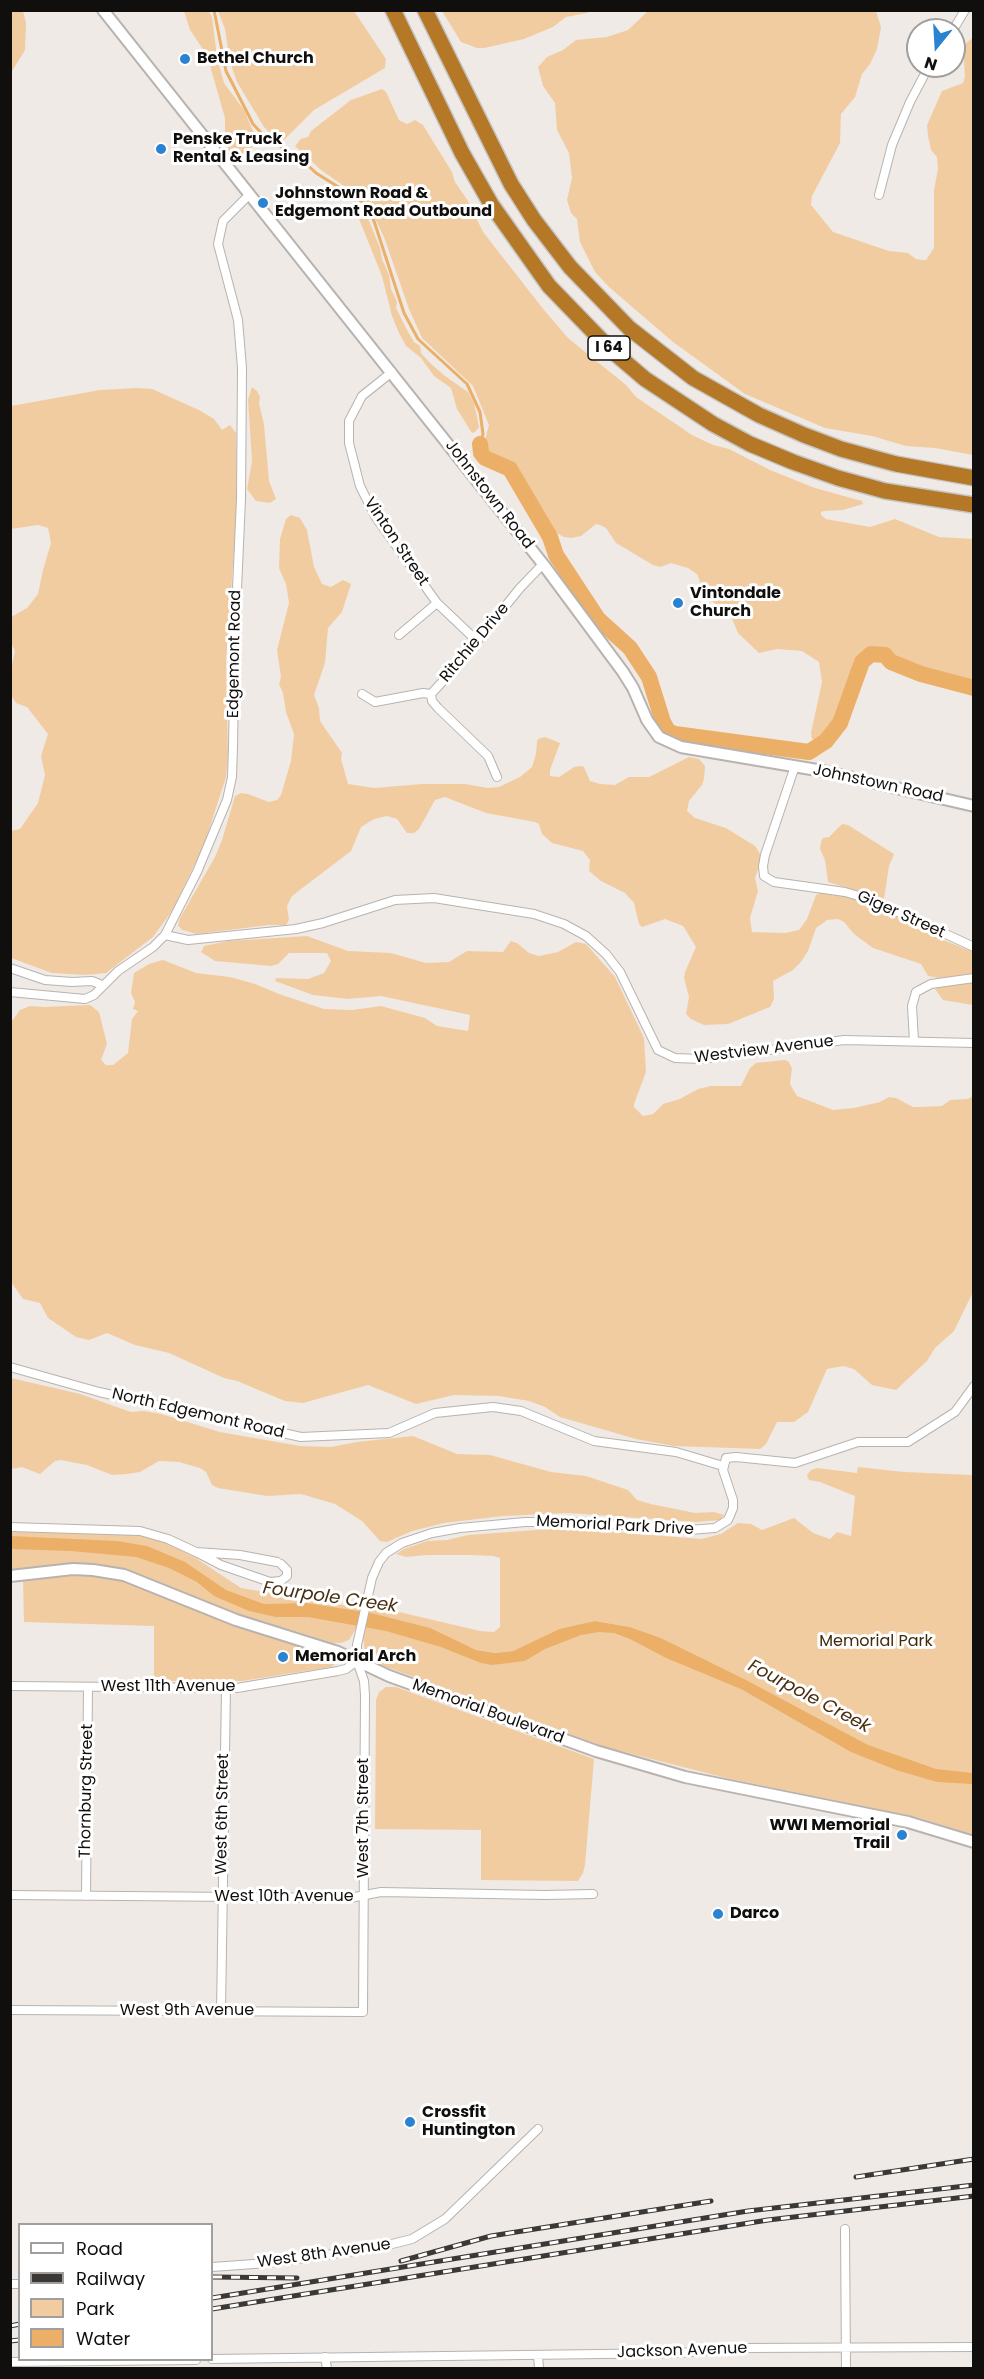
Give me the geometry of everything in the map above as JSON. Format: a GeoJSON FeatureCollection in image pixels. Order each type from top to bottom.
{"type":"FeatureCollection","features":[{"type":"Feature","properties":{"kind":"highway","name":"I 64"},"geometry":{"type":"LineString","coordinates":[[393,10],[458,144],[491,204],[549,286],[611,350],[645,379],[713,424],[793,462],[885,491],[974,505]]}},
{"type":"Feature","properties":{"kind":"highway","name":"I 64"},"geometry":{"type":"LineString","coordinates":[[425,10],[511,184],[534,220],[570,267],[629,328],[701,383],[759,415],[804,435],[841,449],[896,464],[974,478]]}},
{"type":"Feature","properties":{"kind":"street","name":"Johnstown Road"},"geometry":{"type":"LineString","coordinates":[[103,10],[543,564],[633,688],[647,720],[659,737],[681,747],[795,766],[974,806]]}},
{"type":"Feature","properties":{"kind":"street"},"geometry":{"type":"LineString","coordinates":[[879,195],[892,145],[923,78]]}},
{"type":"Feature","properties":{"kind":"street","name":"Edgemont Road"},"geometry":{"type":"LineString","coordinates":[[10,992],[85,999],[94,995],[118,971],[153,947],[165,935],[213,837],[227,800],[232,777],[234,634],[242,499],[242,352],[235,304],[221,263],[218,244],[223,221],[249,195]]}},
{"type":"Feature","properties":{"kind":"street","name":"Vinton Street"},"geometry":{"type":"LineString","coordinates":[[392,372],[362,396],[349,421],[349,443],[357,475],[367,503],[437,603],[476,640]]}},
{"type":"Feature","properties":{"kind":"street","name":"Ritchie Drive"},"geometry":{"type":"LineString","coordinates":[[362,694],[375,702],[423,693],[431,694],[543,564]]}},
{"type":"Feature","properties":{"kind":"street"},"geometry":{"type":"LineString","coordinates":[[399,634],[437,603]]}},
{"type":"Feature","properties":{"kind":"street"},"geometry":{"type":"LineString","coordinates":[[431,694],[432,701],[438,708],[488,756],[497,777]]}},
{"type":"Feature","properties":{"kind":"street","name":"Giger Street"},"geometry":{"type":"LineString","coordinates":[[795,766],[765,855],[764,876],[774,882],[845,892],[872,900],[974,947]]}},
{"type":"Feature","properties":{"kind":"street","name":"Westview Avenue"},"geometry":{"type":"LineString","coordinates":[[165,935],[188,940],[296,929],[323,923],[395,900],[434,898],[534,914],[564,924],[586,936],[606,954],[620,972],[658,1050],[675,1058],[702,1059],[844,1040],[974,1043]]}},
{"type":"Feature","properties":{"kind":"street"},"geometry":{"type":"LineString","coordinates":[[10,968],[45,980],[92,981],[102,985]]}},
{"type":"Feature","properties":{"kind":"street"},"geometry":{"type":"LineString","coordinates":[[914,1041],[912,1006],[916,992],[931,984],[974,978]]}},
{"type":"Feature","properties":{"kind":"street","name":"North Edgemont Road"},"geometry":{"type":"LineString","coordinates":[[10,1367],[99,1392],[289,1435],[313,1437],[389,1433],[401,1430],[435,1413],[472,1408],[502,1408],[529,1414],[594,1441],[670,1451],[723,1466]]}},
{"type":"Feature","properties":{"kind":"street"},"geometry":{"type":"LineString","coordinates":[[723,1466],[726,1458],[731,1457],[795,1463],[858,1442],[908,1442],[955,1412],[974,1386]]}},
{"type":"Feature","properties":{"kind":"street","name":"Memorial Park Drive"},"geometry":{"type":"LineString","coordinates":[[357,1661],[360,1628],[372,1578],[382,1558],[402,1543],[460,1527],[552,1521],[689,1530],[715,1528],[728,1520],[733,1508],[733,1500],[723,1466]]}},
{"type":"Feature","properties":{"kind":"street"},"geometry":{"type":"LineString","coordinates":[[10,1527],[140,1531],[168,1539],[221,1565],[270,1582],[281,1581],[287,1576],[287,1570],[279,1563],[240,1555],[196,1552]]}},
{"type":"Feature","properties":{"kind":"street","name":"Memorial Boulevard"},"geometry":{"type":"LineString","coordinates":[[10,1576],[73,1569],[124,1575],[215,1612],[330,1649],[389,1676],[561,1740],[647,1767],[908,1822],[974,1842]]}},
{"type":"Feature","properties":{"kind":"street","name":"West 11th Avenue"},"geometry":{"type":"LineString","coordinates":[[10,1686],[226,1689],[338,1671],[357,1661]]}},
{"type":"Feature","properties":{"kind":"street","name":"West 7th Street"},"geometry":{"type":"LineString","coordinates":[[357,1661],[364,1681],[365,1695],[363,2012]]}},
{"type":"Feature","properties":{"kind":"street","name":"Thornburg Street"},"geometry":{"type":"LineString","coordinates":[[86,1896],[88,1687]]}},
{"type":"Feature","properties":{"kind":"street","name":"West 6th Street"},"geometry":{"type":"LineString","coordinates":[[221,2011],[226,1689]]}},
{"type":"Feature","properties":{"kind":"street","name":"West 10th Avenue"},"geometry":{"type":"LineString","coordinates":[[10,1895],[350,1898],[381,1892],[593,1894]]}},
{"type":"Feature","properties":{"kind":"street","name":"West 9th Avenue"},"geometry":{"type":"LineString","coordinates":[[10,2010],[363,2012]]}},
{"type":"Feature","properties":{"kind":"street","name":"West 8th Avenue"},"geometry":{"type":"LineString","coordinates":[[213,2267],[259,2264],[365,2250],[412,2240],[446,2219],[538,2129]]}},
{"type":"Feature","properties":{"kind":"street"},"geometry":{"type":"LineString","coordinates":[[845,2229],[846,2368]]}},
{"type":"Feature","properties":{"kind":"street","name":"Jackson Avenue"},"geometry":{"type":"LineString","coordinates":[[213,2359],[679,2353],[745,2348],[974,2348]]}},
{"type":"Feature","properties":{"kind":"street"},"geometry":{"type":"LineString","coordinates":[[538,2355],[539,2368]]}},
{"type":"Feature","properties":{"kind":"street"},"geometry":{"type":"LineString","coordinates":[[325,2357],[327,2368]]}},
{"type":"Feature","properties":{"kind":"street"},"geometry":{"type":"LineString","coordinates":[[10,2362],[142,2365],[185,2361]]}},
{"type":"Feature","properties":{"kind":"green space"},"geometry":{"type":"Polygon","coordinates":[[[11,10],[23,11],[26,23],[25,50],[11,73],[11,10]]]}},
{"type":"Feature","properties":{"kind":"green space"},"geometry":{"type":"Polygon","coordinates":[[[184,11],[209,11],[212,17],[217,57],[224,83],[244,110],[256,138],[251,150],[243,156],[239,157],[229,152],[225,138],[225,118],[207,55],[190,30],[184,11]]]}},
{"type":"Feature","properties":{"kind":"green space"},"geometry":{"type":"Polygon","coordinates":[[[218,11],[354,11],[386,59],[385,68],[314,110],[284,140],[271,134],[264,127],[237,82],[230,62],[225,29],[218,11]]]}},
{"type":"Feature","properties":{"kind":"green space"},"geometry":{"type":"Polygon","coordinates":[[[442,11],[590,11],[566,17],[553,27],[524,39],[477,48],[461,42],[442,11]]]}},
{"type":"Feature","properties":{"kind":"green space"},"geometry":{"type":"Polygon","coordinates":[[[648,11],[876,11],[881,27],[877,49],[862,74],[855,97],[841,114],[840,143],[812,196],[811,205],[833,232],[889,251],[908,253],[922,260],[926,260],[934,248],[934,190],[938,169],[937,157],[931,150],[927,125],[942,91],[963,83],[966,78],[966,44],[973,38],[973,455],[935,448],[906,446],[872,436],[825,428],[745,394],[673,342],[609,287],[595,272],[580,242],[577,219],[571,213],[567,200],[572,178],[569,153],[557,130],[555,103],[543,86],[538,67],[547,57],[563,50],[576,40],[607,37],[628,30],[648,11]]]}},
{"type":"Feature","properties":{"kind":"green space"},"geometry":{"type":"Polygon","coordinates":[[[382,89],[386,92],[399,120],[407,124],[415,120],[423,125],[452,172],[455,182],[468,201],[483,232],[544,310],[568,338],[626,385],[636,397],[692,435],[713,445],[729,449],[770,470],[815,488],[862,501],[863,504],[843,510],[821,512],[826,519],[870,527],[895,519],[939,537],[973,539],[973,685],[897,661],[886,651],[878,648],[868,649],[854,661],[835,726],[819,740],[812,739],[811,733],[822,682],[819,662],[802,651],[777,649],[759,653],[738,633],[728,609],[714,603],[704,591],[697,574],[688,568],[671,563],[660,567],[653,565],[616,543],[606,528],[600,525],[596,524],[581,536],[571,538],[551,530],[509,462],[493,456],[483,447],[489,425],[473,386],[422,338],[409,309],[384,237],[367,202],[321,170],[295,146],[351,100],[382,89]]]}},
{"type":"Feature","properties":{"kind":"green space"},"geometry":{"type":"Polygon","coordinates":[[[355,201],[363,206],[380,248],[391,289],[397,302],[396,308],[407,330],[430,363],[468,392],[474,403],[479,427],[475,432],[472,433],[457,409],[451,388],[434,376],[421,358],[406,346],[399,333],[392,316],[382,276],[353,204],[355,201]]]}},
{"type":"Feature","properties":{"kind":"green space"},"geometry":{"type":"Polygon","coordinates":[[[252,387],[260,397],[269,481],[276,499],[270,503],[256,501],[247,489],[252,461],[248,400],[252,387]]]}},
{"type":"Feature","properties":{"kind":"green space"},"geometry":{"type":"Polygon","coordinates":[[[152,389],[199,410],[214,419],[222,430],[230,425],[236,433],[237,509],[226,661],[228,755],[226,777],[204,845],[172,911],[153,937],[106,973],[85,975],[52,973],[11,958],[11,831],[20,829],[38,803],[45,775],[41,756],[48,734],[27,707],[16,703],[11,695],[11,669],[15,651],[11,643],[11,617],[27,608],[38,594],[51,543],[48,528],[38,525],[11,529],[11,406],[100,390],[152,389]]]}},
{"type":"Feature","properties":{"kind":"green space"},"geometry":{"type":"Polygon","coordinates":[[[291,515],[300,518],[307,530],[314,567],[322,584],[331,587],[343,580],[351,584],[342,612],[328,628],[325,663],[314,695],[319,708],[320,721],[342,753],[341,759],[348,784],[374,788],[422,784],[499,787],[520,777],[532,767],[538,739],[545,737],[560,743],[550,776],[559,777],[574,767],[581,766],[584,767],[590,781],[600,784],[615,785],[629,777],[649,777],[689,757],[699,759],[705,766],[704,779],[689,801],[687,811],[695,818],[726,828],[755,846],[760,854],[761,861],[755,878],[758,891],[750,918],[752,932],[785,933],[799,930],[807,919],[816,895],[822,892],[841,894],[878,907],[936,937],[973,952],[973,975],[939,978],[928,976],[921,964],[873,948],[854,934],[844,922],[838,919],[827,920],[816,928],[808,951],[801,962],[793,970],[773,981],[774,999],[770,1007],[728,1024],[704,1025],[686,1014],[689,997],[684,978],[696,947],[683,926],[665,919],[642,927],[639,924],[634,903],[625,893],[601,881],[589,871],[590,860],[583,851],[552,843],[542,834],[539,824],[486,813],[445,797],[435,800],[419,829],[414,833],[407,833],[397,819],[387,816],[374,819],[361,827],[351,851],[292,896],[287,906],[289,920],[286,925],[197,934],[182,930],[178,925],[180,918],[215,857],[235,796],[241,793],[269,802],[277,800],[281,795],[291,761],[294,734],[279,684],[281,677],[277,650],[289,603],[286,584],[279,568],[280,539],[286,519],[291,515]]]}},
{"type":"Feature","properties":{"kind":"green space"},"geometry":{"type":"Polygon","coordinates":[[[842,824],[848,825],[894,854],[889,866],[884,899],[828,882],[825,860],[820,849],[821,842],[842,824]]]}},
{"type":"Feature","properties":{"kind":"green space"},"geometry":{"type":"Polygon","coordinates":[[[307,936],[348,951],[391,953],[426,963],[449,962],[467,951],[503,952],[511,941],[529,953],[539,956],[558,952],[576,942],[586,944],[615,977],[644,1038],[646,1072],[634,1104],[643,1116],[653,1114],[663,1104],[680,1099],[698,1089],[711,1086],[741,1086],[750,1068],[756,1063],[784,1060],[788,1061],[792,1068],[790,1084],[797,1096],[833,1110],[880,1102],[889,1097],[913,1107],[921,1107],[942,1106],[950,1100],[968,1099],[973,1096],[973,1292],[954,1331],[896,1390],[872,1385],[854,1369],[843,1366],[827,1369],[808,1412],[794,1422],[777,1422],[766,1444],[760,1449],[674,1446],[636,1439],[560,1417],[545,1407],[529,1401],[499,1396],[454,1395],[416,1404],[368,1385],[303,1403],[285,1401],[224,1378],[169,1353],[135,1345],[107,1333],[89,1340],[76,1337],[48,1318],[40,1303],[23,1299],[11,1282],[11,1022],[20,1010],[30,1006],[90,1005],[99,1012],[107,1044],[101,1060],[106,1065],[113,1065],[128,1053],[132,1019],[138,1011],[133,1009],[135,1002],[131,993],[134,973],[149,964],[163,960],[196,973],[230,977],[255,984],[324,1009],[352,1010],[381,1006],[425,1018],[437,1026],[468,1031],[470,1015],[381,996],[347,999],[313,995],[275,981],[276,978],[308,979],[324,973],[331,961],[327,953],[289,953],[278,964],[271,966],[215,961],[201,952],[204,946],[228,941],[307,936]]]}},
{"type":"Feature","properties":{"kind":"green space"},"geometry":{"type":"Polygon","coordinates":[[[973,981],[973,1005],[943,1000],[935,989],[937,986],[973,981]]]}},
{"type":"Feature","properties":{"kind":"green space"},"geometry":{"type":"Polygon","coordinates":[[[11,1378],[80,1394],[131,1412],[144,1411],[161,1414],[220,1432],[300,1446],[331,1447],[413,1436],[457,1454],[490,1455],[551,1472],[586,1476],[628,1490],[637,1500],[651,1504],[695,1513],[714,1512],[724,1515],[720,1520],[696,1522],[567,1513],[503,1516],[444,1523],[412,1531],[387,1542],[380,1541],[362,1521],[335,1504],[301,1494],[267,1496],[218,1488],[212,1485],[206,1472],[200,1468],[179,1462],[159,1461],[140,1472],[112,1475],[87,1465],[61,1460],[55,1461],[40,1474],[22,1467],[11,1469],[11,1378]]]}},
{"type":"Feature","properties":{"kind":"green space","name":"Memorial Park"},"geometry":{"type":"Polygon","coordinates":[[[858,1467],[973,1475],[973,1835],[920,1818],[726,1778],[605,1747],[378,1664],[365,1653],[363,1636],[369,1609],[382,1608],[480,1631],[494,1632],[500,1627],[500,1558],[470,1555],[406,1557],[396,1554],[404,1549],[427,1541],[447,1540],[468,1535],[564,1528],[701,1539],[721,1534],[738,1523],[751,1524],[762,1530],[794,1518],[813,1533],[830,1539],[837,1532],[851,1536],[855,1496],[809,1480],[807,1475],[811,1470],[817,1468],[857,1473],[858,1467]],[[595,1621],[559,1629],[513,1651],[495,1653],[476,1650],[443,1636],[489,1659],[603,1629],[630,1633],[772,1694],[661,1638],[630,1627],[595,1621]]]}},
{"type":"Feature","properties":{"kind":"green space"},"geometry":{"type":"Polygon","coordinates":[[[10,1532],[143,1535],[171,1545],[194,1557],[241,1588],[361,1608],[357,1627],[349,1640],[333,1643],[238,1616],[144,1577],[112,1568],[80,1564],[11,1571],[10,1532]]]}},
{"type":"Feature","properties":{"kind":"green space"},"geometry":{"type":"Polygon","coordinates":[[[76,1574],[133,1583],[250,1630],[332,1656],[336,1663],[331,1667],[242,1681],[154,1681],[154,1626],[24,1622],[23,1579],[76,1574]]]}},
{"type":"Feature","properties":{"kind":"green space"},"geometry":{"type":"Polygon","coordinates":[[[386,1687],[396,1687],[594,1759],[585,1865],[578,1881],[481,1880],[481,1830],[375,1829],[376,1700],[379,1692],[386,1687]]]}},
{"type":"Feature","properties":{"kind":"water"},"geometry":{"type":"Polygon","coordinates":[[[10,1536],[117,1541],[147,1546],[185,1562],[226,1590],[264,1604],[306,1603],[371,1613],[430,1628],[476,1650],[495,1653],[513,1651],[559,1629],[595,1621],[630,1627],[661,1638],[746,1680],[868,1745],[936,1769],[973,1773],[973,1784],[937,1782],[896,1770],[851,1752],[741,1689],[666,1658],[614,1633],[599,1632],[581,1635],[545,1649],[525,1661],[492,1665],[386,1631],[308,1617],[276,1617],[249,1611],[214,1596],[197,1582],[169,1568],[136,1557],[71,1551],[11,1549],[10,1536]]]}},
{"type":"Feature","properties":{"kind":"waterway"},"geometry":{"type":"LineString","coordinates":[[214,10],[226,71],[253,124],[267,139],[298,156],[316,173],[364,203],[374,221],[404,313],[418,339],[467,384],[480,412],[483,434],[480,444]]}},
{"type":"Feature","properties":{"kind":"waterway"},"geometry":{"type":"LineString","coordinates":[[480,444],[481,453],[485,458],[510,469],[550,537],[556,555],[598,619],[630,648],[649,677],[668,731],[675,734],[809,752],[826,741],[840,723],[862,662],[871,654],[885,655],[891,662],[921,674],[974,688]]}},
{"type":"Feature","properties":{"kind":"railway"},"geometry":{"type":"LineString","coordinates":[[856,2177],[974,2159]]}},
{"type":"Feature","properties":{"kind":"railway"},"geometry":{"type":"LineString","coordinates":[[213,2298],[748,2211],[974,2185]]}},
{"type":"Feature","properties":{"kind":"railway"},"geometry":{"type":"LineString","coordinates":[[213,2309],[768,2220],[974,2196]]}},
{"type":"Feature","properties":{"kind":"railway"},"geometry":{"type":"LineString","coordinates":[[401,2261],[491,2236],[711,2201]]}},
{"type":"Feature","properties":{"kind":"railway"},"geometry":{"type":"LineString","coordinates":[[213,2277],[297,2278]]}},
{"type":"Feature","properties":{"kind":"railway"},"geometry":{"type":"LineString","coordinates":[[10,2326],[18,2324]]}},
{"type":"Feature","properties":{"kind":"railway"},"geometry":{"type":"LineString","coordinates":[[10,2341],[18,2340]]}},
{"type":"Feature","properties":{"kind":"place","name":"Bethel Church"},"geometry":{"type":"Point","coordinates":[185,59]}},
{"type":"Feature","properties":{"kind":"place","name":"Penske Truck Rental & Leasing"},"geometry":{"type":"Point","coordinates":[161,149]}},
{"type":"Feature","properties":{"kind":"place","name":"Johnstown Road & Edgemont Road Outbound"},"geometry":{"type":"Point","coordinates":[263,203]}},
{"type":"Feature","properties":{"kind":"place","name":"Vintondale Church"},"geometry":{"type":"Point","coordinates":[678,603]}},
{"type":"Feature","properties":{"kind":"place","name":"Memorial Arch"},"geometry":{"type":"Point","coordinates":[283,1657]}},
{"type":"Feature","properties":{"kind":"place","name":"WWI Memorial Trail"},"geometry":{"type":"Point","coordinates":[902,1835]}},
{"type":"Feature","properties":{"kind":"place","name":"Darco"},"geometry":{"type":"Point","coordinates":[718,1914]}},
{"type":"Feature","properties":{"kind":"place","name":"Crossfit Huntington"},"geometry":{"type":"Point","coordinates":[410,2122]}},
{"type":"Feature","properties":{"kind":"water label","name":"Fourpole Creek"},"geometry":{"type":"Point","coordinates":[330,1598]}},
{"type":"Feature","properties":{"kind":"water label","name":"Fourpole Creek"},"geometry":{"type":"Point","coordinates":[809,1697]}}]}
